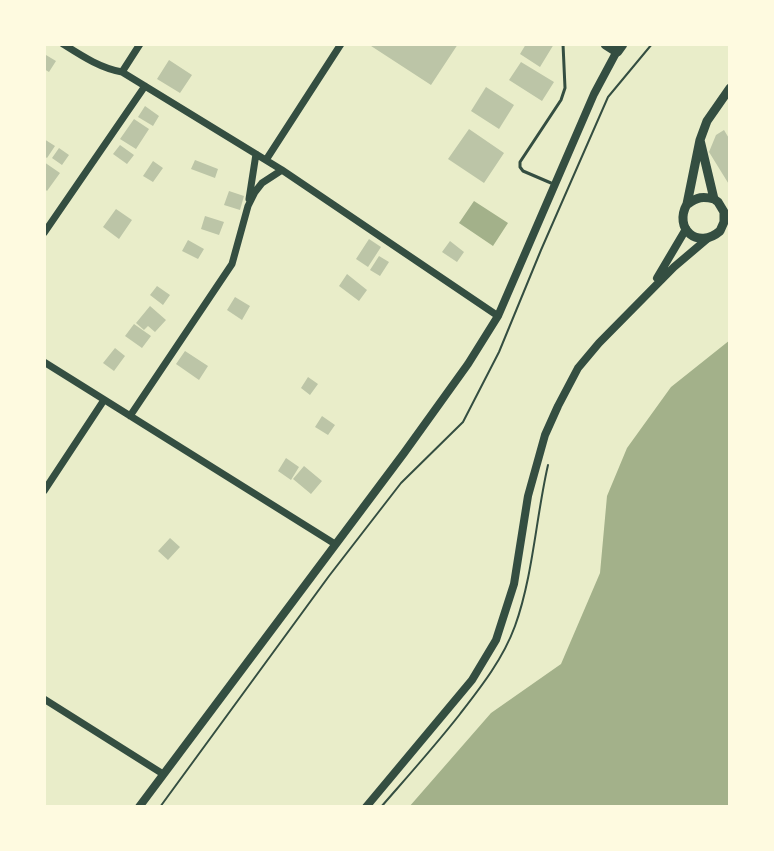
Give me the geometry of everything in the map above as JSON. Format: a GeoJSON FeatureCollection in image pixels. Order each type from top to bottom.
{"type":"FeatureCollection","features":[{"type":"Feature","properties":{"kind":"main road"},"geometry":{"type":"LineString","coordinates":[[700,140],[714,199],[728,216],[720,231],[707,239],[697,238],[686,229],[683,219],[700,140],[707,121],[730,88]]}},
{"type":"Feature","properties":{"kind":"main road"},"geometry":{"type":"LineString","coordinates":[[687,204],[695,198],[714,199]]}},
{"type":"Feature","properties":{"kind":"street"},"geometry":{"type":"LineString","coordinates":[[63,44],[110,70],[122,72],[282,170],[498,316]]}},
{"type":"Feature","properties":{"kind":"street"},"geometry":{"type":"LineString","coordinates":[[122,72],[140,44]]}},
{"type":"Feature","properties":{"kind":"street"},"geometry":{"type":"LineString","coordinates":[[266,160],[341,44]]}},
{"type":"Feature","properties":{"kind":"street"},"geometry":{"type":"LineString","coordinates":[[139,807],[483,342],[498,316],[615,46]]}},
{"type":"Feature","properties":{"kind":"street"},"geometry":{"type":"LineString","coordinates":[[44,233],[145,86]]}},
{"type":"Feature","properties":{"kind":"street"},"geometry":{"type":"LineString","coordinates":[[130,416],[232,264],[248,206],[256,154]]}},
{"type":"Feature","properties":{"kind":"street"},"geometry":{"type":"LineString","coordinates":[[248,206],[262,183],[282,170]]}},
{"type":"Feature","properties":{"kind":"street"},"geometry":{"type":"LineString","coordinates":[[646,295],[686,229]]}},
{"type":"Feature","properties":{"kind":"street"},"geometry":{"type":"LineString","coordinates":[[366,807],[472,680],[491,649],[510,599],[528,496],[551,421],[569,384],[587,355],[687,254],[707,239]]}},
{"type":"Feature","properties":{"kind":"street"},"geometry":{"type":"LineString","coordinates":[[44,362],[335,544]]}},
{"type":"Feature","properties":{"kind":"street"},"geometry":{"type":"LineString","coordinates":[[44,491],[104,400]]}},
{"type":"Feature","properties":{"kind":"street"},"geometry":{"type":"LineString","coordinates":[[44,699],[163,774]]}},
{"type":"Feature","properties":{"kind":"lane"},"geometry":{"type":"LineString","coordinates":[[554,185],[523,171],[520,162],[561,100],[565,88],[563,44]]}},
{"type":"Feature","properties":{"kind":"path"},"geometry":{"type":"LineString","coordinates":[[381,807],[441,738],[501,657],[515,626],[524,590],[549,461]]}},
{"type":"Feature","properties":{"kind":"shaded area"},"geometry":{"type":"Polygon","coordinates":[[[474,201],[508,223],[493,246],[459,223],[474,201]]]}},
{"type":"Feature","properties":{"kind":"shaded area"},"geometry":{"type":"Polygon","coordinates":[[[730,340],[730,807],[409,807],[491,713],[561,664],[600,573],[607,496],[627,448],[671,387],[730,340]]]}},
{"type":"Feature","properties":{"kind":"building"},"geometry":{"type":"Polygon","coordinates":[[[368,44],[458,44],[431,85],[368,44]]]}},
{"type":"Feature","properties":{"kind":"building"},"geometry":{"type":"Polygon","coordinates":[[[526,44],[554,44],[540,67],[520,54],[526,44]]]}},
{"type":"Feature","properties":{"kind":"building"},"geometry":{"type":"Polygon","coordinates":[[[46,55],[56,61],[49,72],[44,69],[46,55]]]}},
{"type":"Feature","properties":{"kind":"building"},"geometry":{"type":"Polygon","coordinates":[[[169,60],[192,75],[180,93],[157,79],[169,60]]]}},
{"type":"Feature","properties":{"kind":"building"},"geometry":{"type":"Polygon","coordinates":[[[521,62],[554,82],[542,101],[509,80],[521,62]]]}},
{"type":"Feature","properties":{"kind":"building"},"geometry":{"type":"Polygon","coordinates":[[[486,87],[514,105],[499,129],[471,111],[486,87]]]}},
{"type":"Feature","properties":{"kind":"building"},"geometry":{"type":"Polygon","coordinates":[[[145,106],[159,116],[153,126],[138,117],[145,106]]]}},
{"type":"Feature","properties":{"kind":"building"},"geometry":{"type":"Polygon","coordinates":[[[134,119],[149,129],[136,149],[120,139],[134,119]]]}},
{"type":"Feature","properties":{"kind":"building"},"geometry":{"type":"Polygon","coordinates":[[[469,129],[504,153],[484,183],[448,159],[469,129]]]}},
{"type":"Feature","properties":{"kind":"building"},"geometry":{"type":"Polygon","coordinates":[[[724,130],[730,140],[730,186],[709,152],[716,135],[724,130]]]}},
{"type":"Feature","properties":{"kind":"building"},"geometry":{"type":"Polygon","coordinates":[[[44,139],[55,146],[47,158],[44,156],[44,139]]]}},
{"type":"Feature","properties":{"kind":"building"},"geometry":{"type":"Polygon","coordinates":[[[120,145],[134,155],[127,164],[113,154],[120,145]]]}},
{"type":"Feature","properties":{"kind":"building"},"geometry":{"type":"Polygon","coordinates":[[[59,148],[69,155],[62,165],[52,158],[59,148]]]}},
{"type":"Feature","properties":{"kind":"building"},"geometry":{"type":"Polygon","coordinates":[[[195,160],[218,169],[215,178],[191,169],[195,160]]]}},
{"type":"Feature","properties":{"kind":"building"},"geometry":{"type":"Polygon","coordinates":[[[153,161],[163,168],[153,182],[143,176],[153,161]]]}},
{"type":"Feature","properties":{"kind":"building"},"geometry":{"type":"Polygon","coordinates":[[[44,162],[60,173],[47,191],[44,188],[44,162]]]}},
{"type":"Feature","properties":{"kind":"building"},"geometry":{"type":"Polygon","coordinates":[[[229,191],[244,196],[240,210],[224,205],[229,191]]]}},
{"type":"Feature","properties":{"kind":"building"},"geometry":{"type":"Polygon","coordinates":[[[116,209],[132,220],[119,239],[103,227],[116,209]]]}},
{"type":"Feature","properties":{"kind":"building"},"geometry":{"type":"Polygon","coordinates":[[[205,216],[224,222],[219,235],[201,229],[205,216]]]}},
{"type":"Feature","properties":{"kind":"building"},"geometry":{"type":"Polygon","coordinates":[[[369,239],[381,247],[368,267],[356,259],[369,239]]]}},
{"type":"Feature","properties":{"kind":"building"},"geometry":{"type":"Polygon","coordinates":[[[188,240],[204,249],[198,259],[182,251],[188,240]]]}},
{"type":"Feature","properties":{"kind":"building"},"geometry":{"type":"Polygon","coordinates":[[[450,241],[464,252],[457,262],[442,252],[450,241]]]}},
{"type":"Feature","properties":{"kind":"building"},"geometry":{"type":"Polygon","coordinates":[[[379,256],[389,262],[380,276],[370,270],[379,256]]]}},
{"type":"Feature","properties":{"kind":"building"},"geometry":{"type":"Polygon","coordinates":[[[347,274],[367,290],[359,301],[339,286],[347,274]]]}},
{"type":"Feature","properties":{"kind":"building"},"geometry":{"type":"Polygon","coordinates":[[[157,286],[170,295],[163,305],[150,295],[157,286]]]}},
{"type":"Feature","properties":{"kind":"building"},"geometry":{"type":"Polygon","coordinates":[[[235,297],[250,306],[242,320],[227,310],[235,297]]]}},
{"type":"Feature","properties":{"kind":"building"},"geometry":{"type":"Polygon","coordinates":[[[150,306],[166,320],[155,332],[148,326],[144,330],[136,323],[150,306]]]}},
{"type":"Feature","properties":{"kind":"building"},"geometry":{"type":"Polygon","coordinates":[[[134,324],[151,336],[142,348],[125,336],[134,324]]]}},
{"type":"Feature","properties":{"kind":"building"},"geometry":{"type":"Polygon","coordinates":[[[115,348],[125,356],[114,371],[103,363],[115,348]]]}},
{"type":"Feature","properties":{"kind":"building"},"geometry":{"type":"Polygon","coordinates":[[[185,351],[208,366],[199,380],[176,364],[185,351]]]}},
{"type":"Feature","properties":{"kind":"building"},"geometry":{"type":"Polygon","coordinates":[[[308,377],[318,384],[310,395],[301,388],[308,377]]]}},
{"type":"Feature","properties":{"kind":"building"},"geometry":{"type":"Polygon","coordinates":[[[322,416],[335,425],[328,435],[315,427],[322,416]]]}},
{"type":"Feature","properties":{"kind":"building"},"geometry":{"type":"Polygon","coordinates":[[[286,458],[299,467],[291,480],[278,471],[286,458]]]}},
{"type":"Feature","properties":{"kind":"building"},"geometry":{"type":"Polygon","coordinates":[[[304,466],[322,481],[311,494],[293,479],[304,466]]]}},
{"type":"Feature","properties":{"kind":"building"},"geometry":{"type":"Polygon","coordinates":[[[170,538],[180,547],[168,560],[158,551],[170,538]]]}}]}
